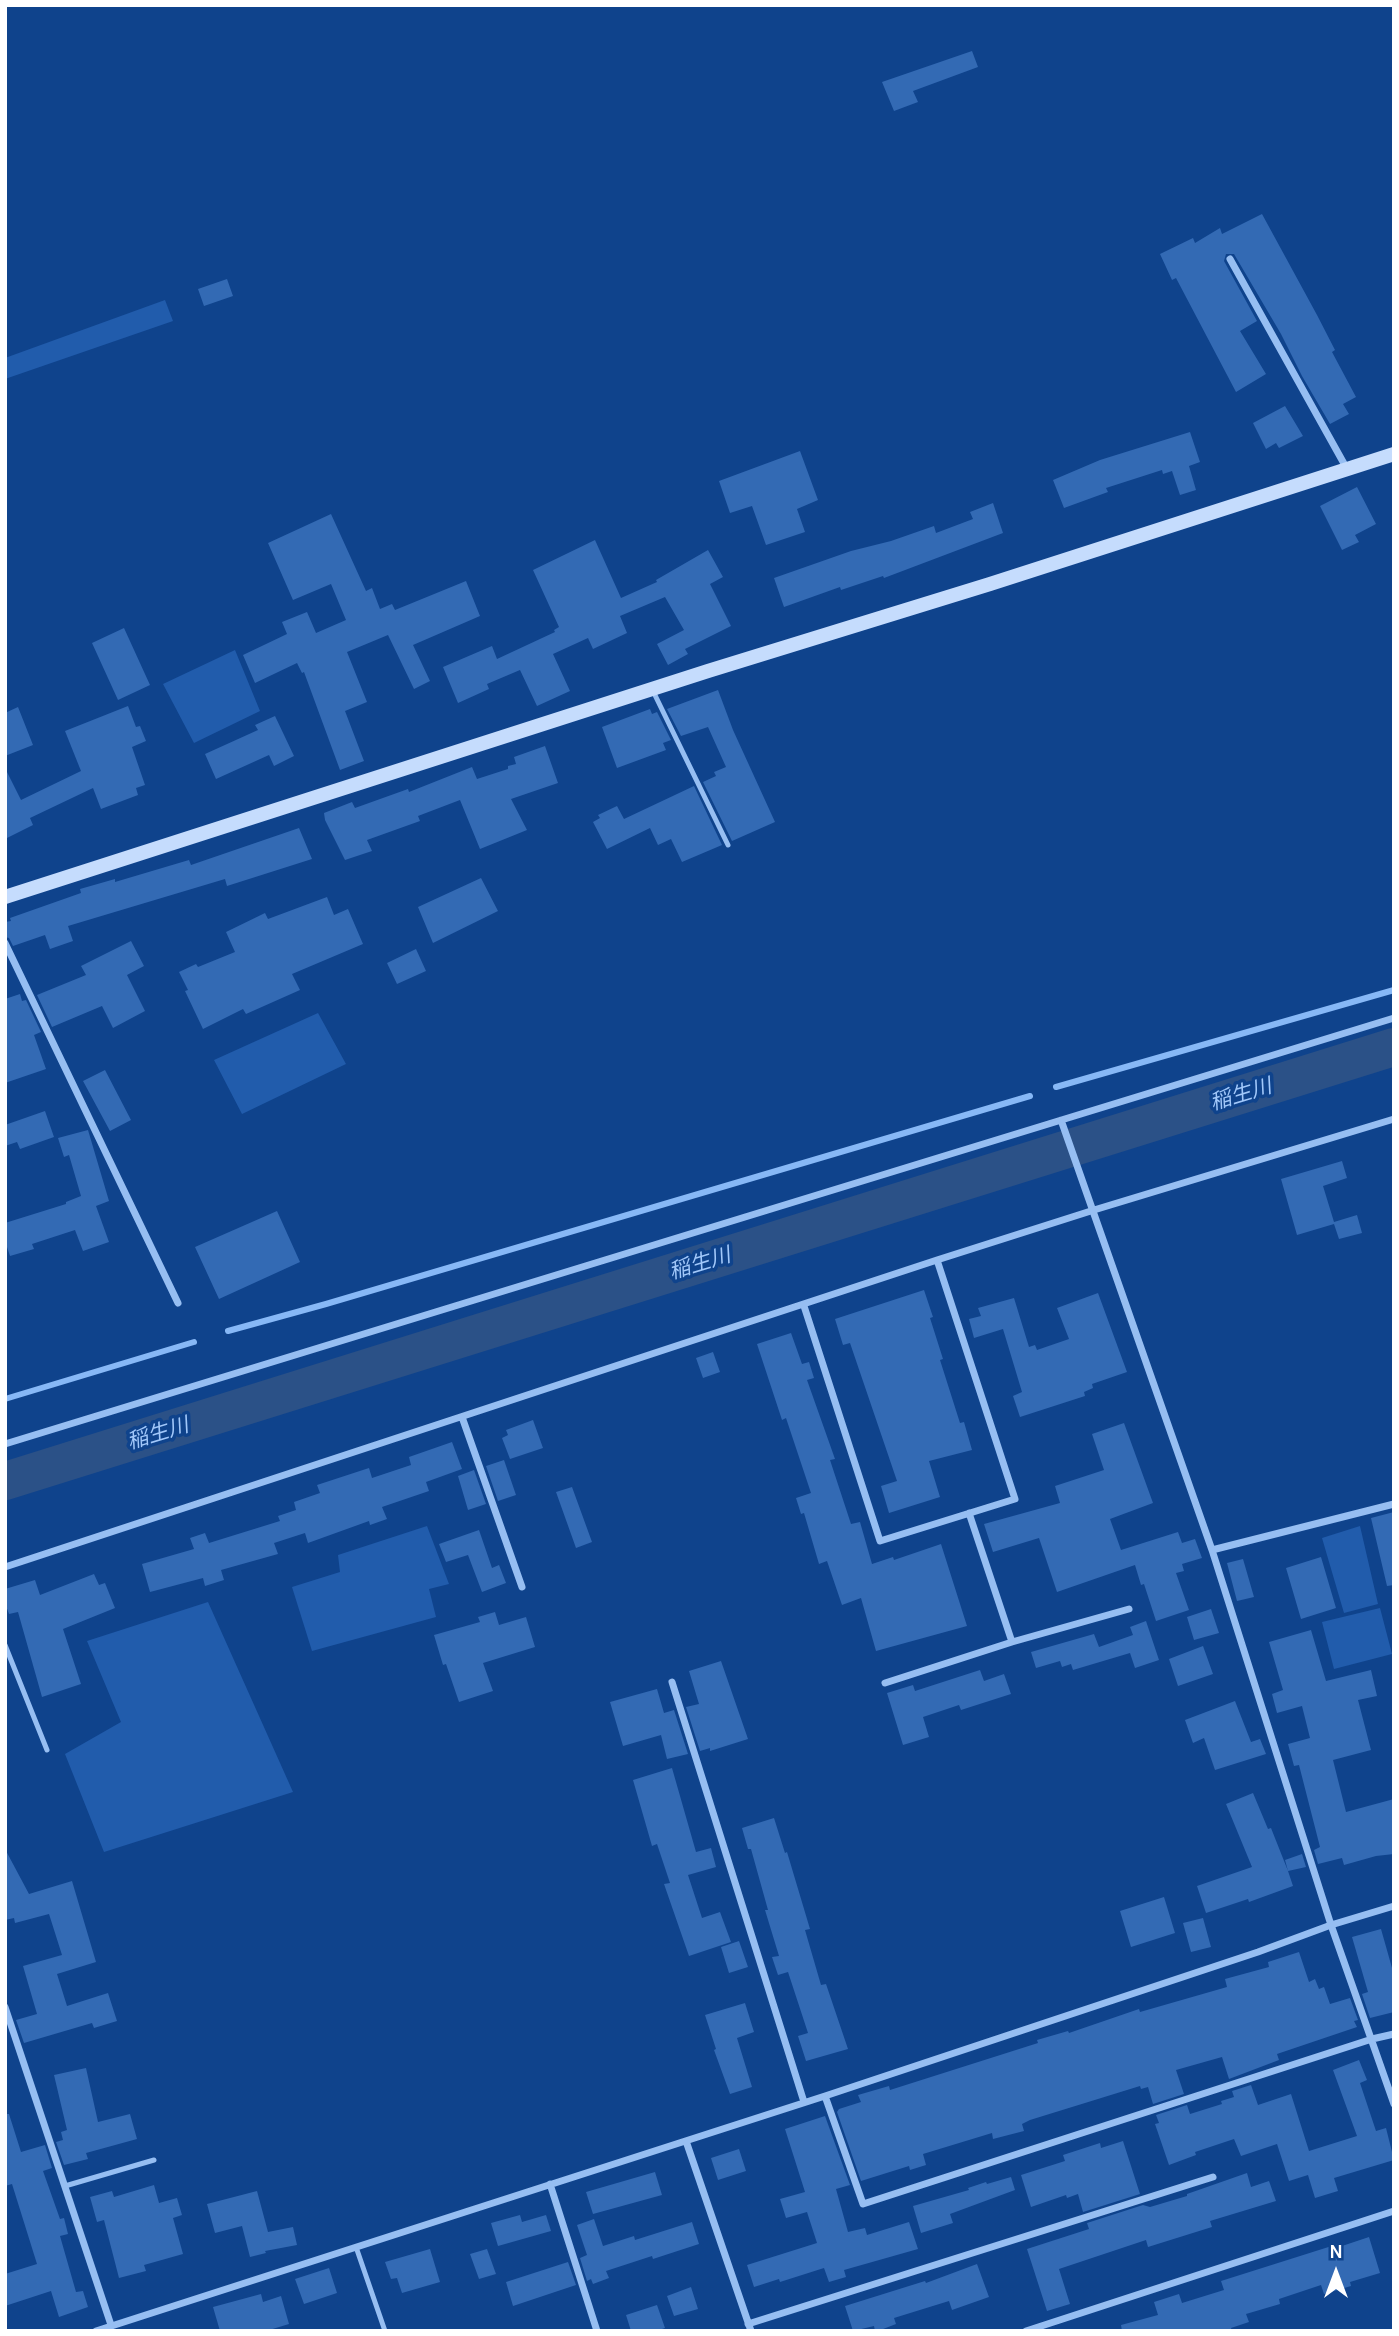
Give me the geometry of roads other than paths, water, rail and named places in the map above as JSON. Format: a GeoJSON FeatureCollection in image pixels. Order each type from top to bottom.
{"type":"FeatureCollection","features":[{"type":"Feature","properties":{"kind":"street"},"geometry":{"type":"LineString","coordinates":[[1230,259],[1347,469]]}},
{"type":"Feature","properties":{"kind":"street"},"geometry":{"type":"LineString","coordinates":[[5,897],[1394,454]]}},
{"type":"Feature","properties":{"kind":"street"},"geometry":{"type":"LineString","coordinates":[[5,943],[178,1303]]}},
{"type":"Feature","properties":{"kind":"street"},"geometry":{"type":"LineString","coordinates":[[5,1444],[1394,1018]]}},
{"type":"Feature","properties":{"kind":"street"},"geometry":{"type":"LineString","coordinates":[[5,1567],[937,1260],[1394,1119]]}},
{"type":"Feature","properties":{"kind":"street"},"geometry":{"type":"LineString","coordinates":[[1061,1121],[1212,1550],[1331,1925],[1394,2104]]}},
{"type":"Feature","properties":{"kind":"street"},"geometry":{"type":"LineString","coordinates":[[804,1306],[880,1541],[1015,1499],[937,1260]]}},
{"type":"Feature","properties":{"kind":"street"},"geometry":{"type":"LineString","coordinates":[[462,1417],[522,1587]]}},
{"type":"Feature","properties":{"kind":"street"},"geometry":{"type":"LineString","coordinates":[[1212,1550],[1394,1504]]}},
{"type":"Feature","properties":{"kind":"street"},"geometry":{"type":"LineString","coordinates":[[969,1513],[1012,1642]]}},
{"type":"Feature","properties":{"kind":"street"},"geometry":{"type":"LineString","coordinates":[[885,1684],[1012,1642],[1129,1609]]}},
{"type":"Feature","properties":{"kind":"street"},"geometry":{"type":"LineString","coordinates":[[672,1682],[804,2102]]}},
{"type":"Feature","properties":{"kind":"street"},"geometry":{"type":"LineString","coordinates":[[96,2331],[825,2096],[1394,1906]]}},
{"type":"Feature","properties":{"kind":"street"},"geometry":{"type":"LineString","coordinates":[[5,2007],[111,2325]]}},
{"type":"Feature","properties":{"kind":"street"},"geometry":{"type":"LineString","coordinates":[[825,2096],[863,2204],[1394,2034]]}},
{"type":"Feature","properties":{"kind":"street"},"geometry":{"type":"LineString","coordinates":[[686,2141],[750,2327],[1213,2177]]}},
{"type":"Feature","properties":{"kind":"street"},"geometry":{"type":"LineString","coordinates":[[550,2185],[597,2331]]}},
{"type":"Feature","properties":{"kind":"street"},"geometry":{"type":"LineString","coordinates":[[1027,2331],[1394,2211]]}},
{"type":"Feature","properties":{"kind":"lane"},"geometry":{"type":"LineString","coordinates":[[652,689],[728,845]]}},
{"type":"Feature","properties":{"kind":"lane"},"geometry":{"type":"LineString","coordinates":[[5,1645],[47,1750]]}},
{"type":"Feature","properties":{"kind":"lane"},"geometry":{"type":"LineString","coordinates":[[65,2186],[154,2160]]}},
{"type":"Feature","properties":{"kind":"lane"},"geometry":{"type":"LineString","coordinates":[[356,2247],[384,2331]]}},
{"type":"Feature","properties":{"kind":"waterway"},"geometry":{"type":"LineString","coordinates":[[1056,1087],[1394,990]]}},
{"type":"Feature","properties":{"kind":"waterway","name":"稲生川"},"geometry":{"type":"LineString","coordinates":[[5,1481],[1394,1047]]}},
{"type":"Feature","properties":{"kind":"waterway"},"geometry":{"type":"LineString","coordinates":[[228,1331],[1030,1096]]}},
{"type":"Feature","properties":{"kind":"waterway"},"geometry":{"type":"LineString","coordinates":[[5,1399],[194,1342]]}}]}
